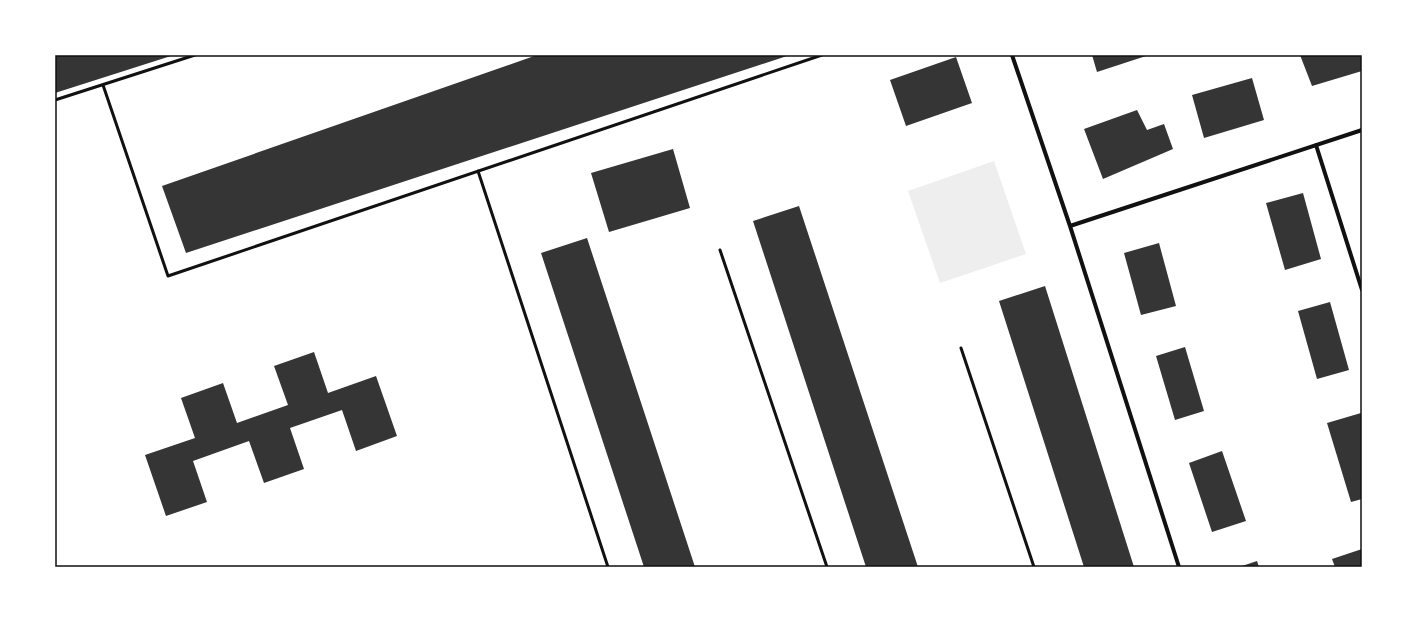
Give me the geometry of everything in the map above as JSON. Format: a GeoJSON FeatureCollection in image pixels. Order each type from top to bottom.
{"type":"FeatureCollection","features":[{"type":"Feature","properties":{"kind":"street"},"geometry":{"type":"LineString","coordinates":[[1012,55],[1070,226],[1179,567]]}},
{"type":"Feature","properties":{"kind":"street"},"geometry":{"type":"LineString","coordinates":[[1070,226],[1362,130]]}},
{"type":"Feature","properties":{"kind":"street"},"geometry":{"type":"LineString","coordinates":[[1316,145],[1362,290]]}},
{"type":"Feature","properties":{"kind":"lane"},"geometry":{"type":"LineString","coordinates":[[55,100],[195,55]]}},
{"type":"Feature","properties":{"kind":"lane"},"geometry":{"type":"LineString","coordinates":[[103,84],[168,276],[822,55]]}},
{"type":"Feature","properties":{"kind":"lane"},"geometry":{"type":"LineString","coordinates":[[478,171],[608,567]]}},
{"type":"Feature","properties":{"kind":"lane"},"geometry":{"type":"LineString","coordinates":[[720,250],[827,567]]}},
{"type":"Feature","properties":{"kind":"lane"},"geometry":{"type":"LineString","coordinates":[[961,348],[1034,567]]}},
{"type":"Feature","properties":{"kind":"shaded area"},"geometry":{"type":"Polygon","coordinates":[[[994,161],[1026,254],[940,283],[908,191],[994,161]]]}},
{"type":"Feature","properties":{"kind":"building"},"geometry":{"type":"Polygon","coordinates":[[[55,55],[174,55],[55,93],[55,55]]]}},
{"type":"Feature","properties":{"kind":"building"},"geometry":{"type":"Polygon","coordinates":[[[537,55],[790,55],[186,253],[162,186],[537,55]]]}},
{"type":"Feature","properties":{"kind":"building"},"geometry":{"type":"Polygon","coordinates":[[[1092,55],[1149,55],[1097,72],[1092,55]]]}},
{"type":"Feature","properties":{"kind":"building"},"geometry":{"type":"Polygon","coordinates":[[[1300,55],[1362,55],[1362,71],[1312,86],[1300,55]]]}},
{"type":"Feature","properties":{"kind":"building"},"geometry":{"type":"Polygon","coordinates":[[[956,57],[972,103],[906,126],[890,80],[956,57]]]}},
{"type":"Feature","properties":{"kind":"building"},"geometry":{"type":"Polygon","coordinates":[[[1252,78],[1264,120],[1204,138],[1192,95],[1252,78]]]}},
{"type":"Feature","properties":{"kind":"building"},"geometry":{"type":"Polygon","coordinates":[[[1137,110],[1147,130],[1164,124],[1173,149],[1103,179],[1084,129],[1137,110]]]}},
{"type":"Feature","properties":{"kind":"building"},"geometry":{"type":"Polygon","coordinates":[[[673,149],[690,208],[609,232],[591,173],[673,149]]]}},
{"type":"Feature","properties":{"kind":"building"},"geometry":{"type":"Polygon","coordinates":[[[1303,193],[1321,259],[1285,270],[1266,203],[1303,193]]]}},
{"type":"Feature","properties":{"kind":"building"},"geometry":{"type":"Polygon","coordinates":[[[799,206],[918,567],[866,567],[753,221],[799,206]]]}},
{"type":"Feature","properties":{"kind":"building"},"geometry":{"type":"Polygon","coordinates":[[[587,238],[695,567],[644,567],[541,253],[587,238]]]}},
{"type":"Feature","properties":{"kind":"building"},"geometry":{"type":"Polygon","coordinates":[[[1159,243],[1176,306],[1141,315],[1124,253],[1159,243]]]}},
{"type":"Feature","properties":{"kind":"building"},"geometry":{"type":"Polygon","coordinates":[[[1045,286],[1134,567],[1084,567],[999,301],[1045,286]]]}},
{"type":"Feature","properties":{"kind":"building"},"geometry":{"type":"Polygon","coordinates":[[[1330,302],[1349,370],[1317,379],[1298,311],[1330,302]]]}},
{"type":"Feature","properties":{"kind":"building"},"geometry":{"type":"Polygon","coordinates":[[[1185,347],[1204,411],[1175,420],[1156,356],[1185,347]]]}},
{"type":"Feature","properties":{"kind":"building"},"geometry":{"type":"Polygon","coordinates":[[[314,352],[328,393],[376,376],[397,436],[356,451],[342,410],[290,428],[304,469],[264,483],[249,441],[193,461],[207,502],[166,516],[145,455],[195,438],[181,398],[223,383],[237,423],[288,405],[274,366],[314,352]]]}},
{"type":"Feature","properties":{"kind":"building"},"geometry":{"type":"Polygon","coordinates":[[[1361,413],[1362,499],[1351,502],[1327,423],[1361,413]]]}},
{"type":"Feature","properties":{"kind":"building"},"geometry":{"type":"Polygon","coordinates":[[[1222,451],[1246,521],[1212,532],[1189,463],[1222,451]]]}},
{"type":"Feature","properties":{"kind":"building"},"geometry":{"type":"Polygon","coordinates":[[[1362,549],[1362,567],[1335,567],[1332,559],[1362,549]]]}},
{"type":"Feature","properties":{"kind":"building"},"geometry":{"type":"Polygon","coordinates":[[[1257,561],[1259,567],[1239,567],[1257,561]]]}}]}
